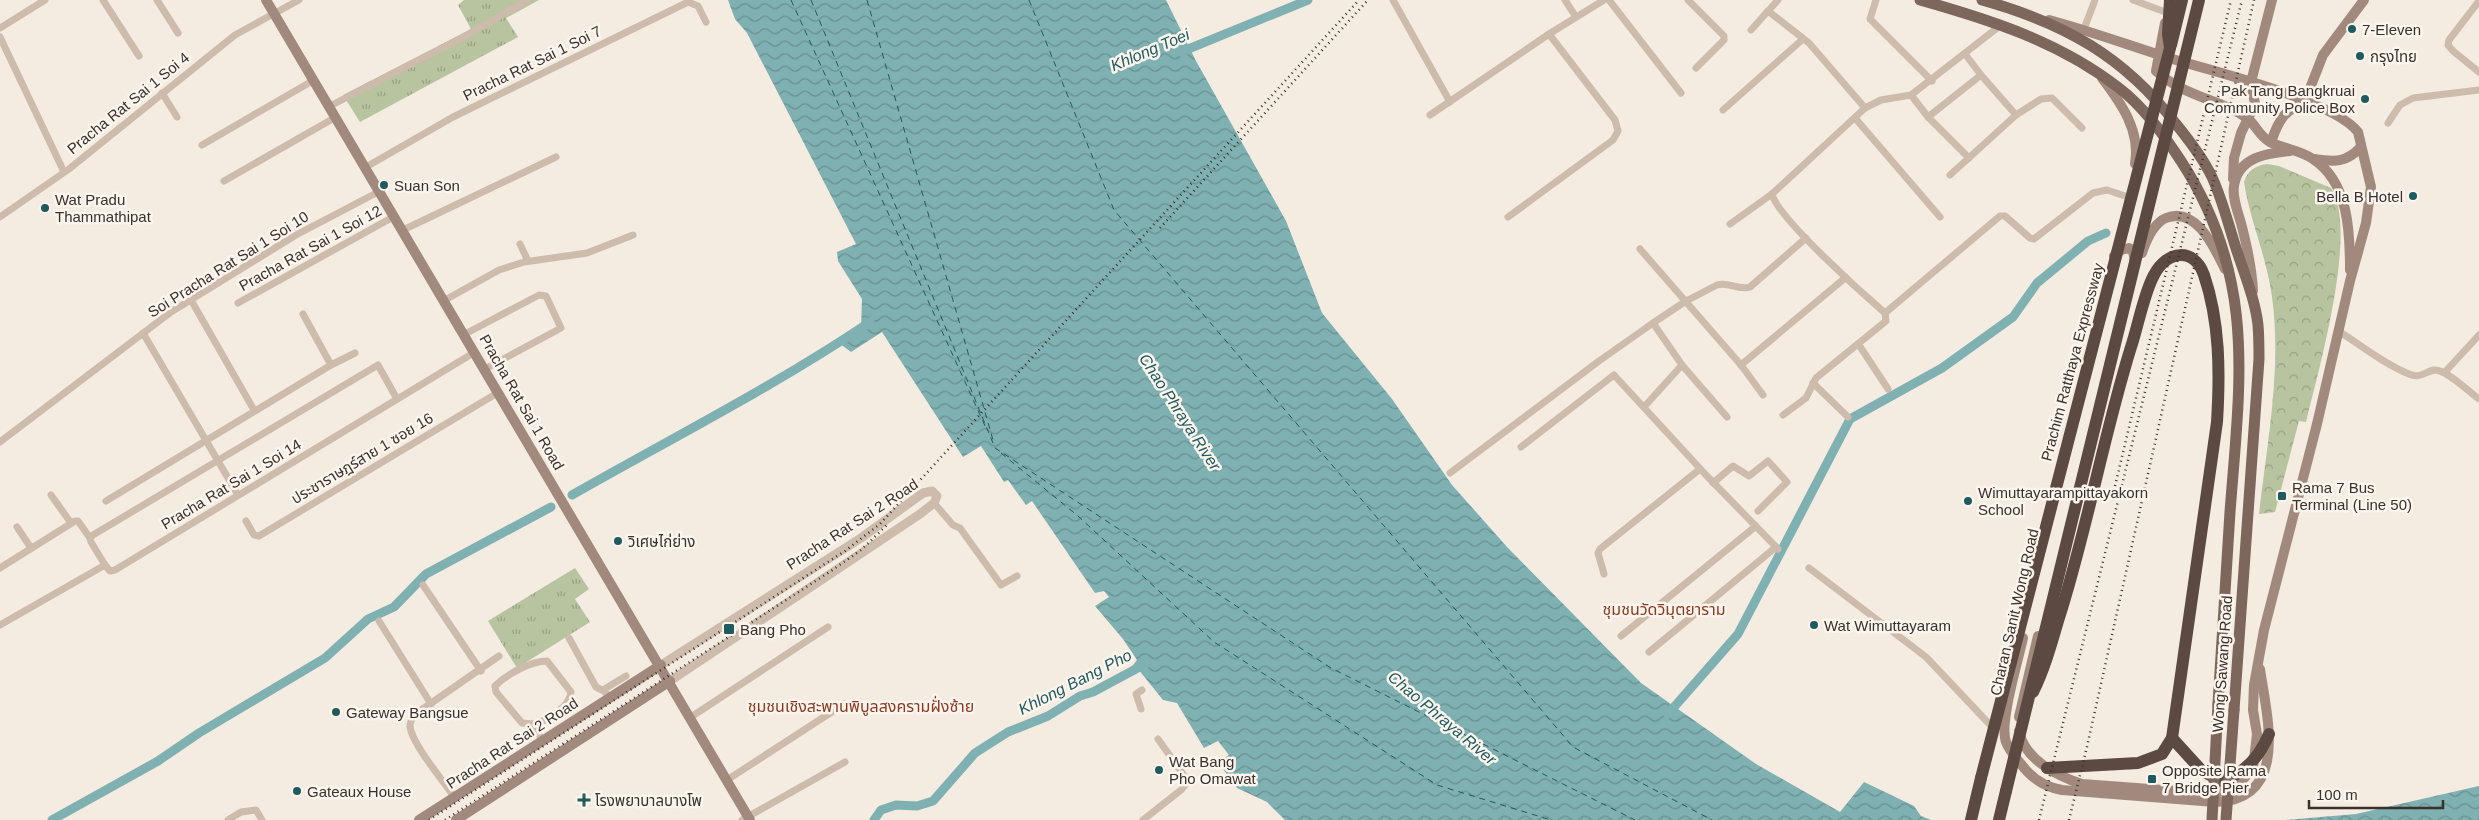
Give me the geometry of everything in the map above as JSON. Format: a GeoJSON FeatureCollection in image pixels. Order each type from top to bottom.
{"type":"FeatureCollection","features":[{"type":"Feature","properties":{"kind":"highway","name":"Prachim Ratthaya Expressway"},"geometry":{"type":"LineString","coordinates":[[1971,820],[2182,0]]}},
{"type":"Feature","properties":{"kind":"highway"},"geometry":{"type":"LineString","coordinates":[[1999,820],[2200,0]]}},
{"type":"Feature","properties":{"kind":"highway"},"geometry":{"type":"LineString","coordinates":[[2170,4],[2168,34],[2170,48]]}},
{"type":"Feature","properties":{"kind":"highway"},"geometry":{"type":"LineString","coordinates":[[2026,707],[2039,680],[2071,581],[2100,470],[2117,391],[2154,275],[2167,260],[2180,255],[2189,256],[2198,263],[2210,296],[2217,336],[2219,380],[2217,422],[2172,738],[2162,754],[2138,763],[2047,768]]}},
{"type":"Feature","properties":{"kind":"highway"},"geometry":{"type":"LineString","coordinates":[[2172,738],[2202,771],[2222,781],[2240,773],[2256,758],[2269,734]]}},
{"type":"Feature","properties":{"kind":"main road","name":"Pracha Rat Sai 1 Road"},"geometry":{"type":"LineString","coordinates":[[266,0],[445,300],[592,554],[691,716],[747,819]]}},
{"type":"Feature","properties":{"kind":"main road","name":"Charan Sanit Wong Road"},"geometry":{"type":"LineString","coordinates":[[1920,0],[2001,24],[2050,45],[2100,75],[2120,89],[2157,127],[2200,190],[2226,252],[2232,283],[2240,369],[2230,511]]}},
{"type":"Feature","properties":{"kind":"main road","name":"Charan Sanit Wong Road"},"geometry":{"type":"LineString","coordinates":[[1982,0],[2036,17],[2084,29],[2140,49],[2251,82],[2334,112],[2352,125],[2360,136],[2371,187],[2366,223],[2350,281],[2340,332],[2264,630],[2254,685],[2253,710],[2257,734],[2256,758],[2248,776],[2239,784],[2225,791],[2204,793],[2082,784],[2064,778],[2035,758],[2020,738],[2018,725],[2021,704],[2072,513],[2092,451],[2135,276],[2145,243],[2161,220],[2173,215],[2183,215],[2194,222],[2204,234],[2232,283]]}},
{"type":"Feature","properties":{"kind":"main road"},"geometry":{"type":"LineString","coordinates":[[2199,67],[2193,60],[2193,47],[2206,0]]}},
{"type":"Feature","properties":{"kind":"main road"},"geometry":{"type":"LineString","coordinates":[[2253,302],[2252,268],[2236,204],[2234,158],[2241,133],[2255,104],[2251,82],[2272,0]]}},
{"type":"Feature","properties":{"kind":"main road"},"geometry":{"type":"LineString","coordinates":[[2271,142],[2285,113],[2294,106],[2309,103],[2323,55],[2364,0]]}},
{"type":"Feature","properties":{"kind":"main road"},"geometry":{"type":"LineString","coordinates":[[2158,54],[2170,4]]}},
{"type":"Feature","properties":{"kind":"main road","name":"Charan Sanit Wong Road"},"geometry":{"type":"LineString","coordinates":[[2036,17],[2068,32],[2128,70],[2149,91],[2188,139],[2212,176],[2253,302],[2258,324],[2259,360],[2248,511]]}},
{"type":"Feature","properties":{"kind":"main road"},"geometry":{"type":"LineString","coordinates":[[2140,49],[2152,45],[2162,36]]}},
{"type":"Feature","properties":{"kind":"main road","name":"Charan Sanit Wong Road"},"geometry":{"type":"LineString","coordinates":[[2158,54],[2156,71],[2168,81],[2197,97],[2228,107],[2248,119],[2257,132],[2271,142],[2294,150],[2314,160],[2333,182],[2342,201],[2348,229],[2350,281]]}},
{"type":"Feature","properties":{"kind":"main road","name":"Charan Sanit Wong Road"},"geometry":{"type":"LineString","coordinates":[[2100,75],[2126,112],[2137,154],[2113,257],[2064,446],[2055,502],[2004,725],[2006,741],[2023,767],[2036,780],[2050,788],[2126,796],[2222,802],[2234,801],[2246,793],[2264,774],[2270,749],[2259,663]]}},
{"type":"Feature","properties":{"kind":"main road"},"geometry":{"type":"LineString","coordinates":[[2314,160],[2342,161],[2361,147]]}},
{"type":"Feature","properties":{"kind":"main road"},"geometry":{"type":"LineString","coordinates":[[2234,186],[2240,170],[2258,156],[2294,150]]}},
{"type":"Feature","properties":{"kind":"main road"},"geometry":{"type":"LineString","coordinates":[[2113,257],[2121,250],[2129,248],[2133,252],[2135,276]]}},
{"type":"Feature","properties":{"kind":"main road","name":"Wong Sawang Road"},"geometry":{"type":"LineString","coordinates":[[2212,820],[2230,511]]}},
{"type":"Feature","properties":{"kind":"main road","name":"Wong Sawang Road"},"geometry":{"type":"LineString","coordinates":[[2226,820],[2248,511]]}},
{"type":"Feature","properties":{"kind":"main road","name":"Pracha Rat Sai 2 Road"},"geometry":{"type":"LineString","coordinates":[[419,820],[543,741],[608,694],[660,666]]}},
{"type":"Feature","properties":{"kind":"main road","name":"Pracha Rat Sai 2 Road"},"geometry":{"type":"LineString","coordinates":[[456,820],[670,681]]}},
{"type":"Feature","properties":{"kind":"street"},"geometry":{"type":"LineString","coordinates":[[0,28],[45,0]]}},
{"type":"Feature","properties":{"kind":"street"},"geometry":{"type":"LineString","coordinates":[[103,0],[139,56]]}},
{"type":"Feature","properties":{"kind":"street"},"geometry":{"type":"LineString","coordinates":[[157,0],[178,33]]}},
{"type":"Feature","properties":{"kind":"street","name":"Pracha Rat Sai 1 Soi 4"},"geometry":{"type":"LineString","coordinates":[[0,218],[64,172],[235,35],[300,0]]}},
{"type":"Feature","properties":{"kind":"street"},"geometry":{"type":"LineString","coordinates":[[330,106],[460,39],[528,0]]}},
{"type":"Feature","properties":{"kind":"street"},"geometry":{"type":"LineString","coordinates":[[1393,0],[1450,102]]}},
{"type":"Feature","properties":{"kind":"street"},"geometry":{"type":"LineString","coordinates":[[1564,0],[1576,17]]}},
{"type":"Feature","properties":{"kind":"street"},"geometry":{"type":"LineString","coordinates":[[1430,115],[1549,34],[1604,0]]}},
{"type":"Feature","properties":{"kind":"street"},"geometry":{"type":"LineString","coordinates":[[1609,0],[1681,93]]}},
{"type":"Feature","properties":{"kind":"street"},"geometry":{"type":"LineString","coordinates":[[1688,0],[1724,36],[1724,40],[1696,68]]}},
{"type":"Feature","properties":{"kind":"street"},"geometry":{"type":"LineString","coordinates":[[1751,30],[1778,0]]}},
{"type":"Feature","properties":{"kind":"street"},"geometry":{"type":"LineString","coordinates":[[1876,0],[1870,19],[1932,81]]}},
{"type":"Feature","properties":{"kind":"street"},"geometry":{"type":"LineString","coordinates":[[2084,29],[2095,0]]}},
{"type":"Feature","properties":{"kind":"street"},"geometry":{"type":"LineString","coordinates":[[2133,0],[2170,4]]}},
{"type":"Feature","properties":{"kind":"street"},"geometry":{"type":"LineString","coordinates":[[2479,1],[2449,40],[2448,45],[2479,72]]}},
{"type":"Feature","properties":{"kind":"street","name":"Pracha Rat Sai 1 Soi 7"},"geometry":{"type":"LineString","coordinates":[[366,167],[453,117],[688,2],[698,6],[706,22]]}},
{"type":"Feature","properties":{"kind":"street"},"geometry":{"type":"LineString","coordinates":[[1768,11],[1803,39],[1865,108]]}},
{"type":"Feature","properties":{"kind":"street"},"geometry":{"type":"LineString","coordinates":[[1730,224],[1772,194],[1865,108],[1881,100],[1912,96],[2001,24]]}},
{"type":"Feature","properties":{"kind":"street"},"geometry":{"type":"LineString","coordinates":[[1508,217],[1608,144],[1617,135],[1618,131],[1615,120],[1549,34]]}},
{"type":"Feature","properties":{"kind":"street"},"geometry":{"type":"LineString","coordinates":[[0,37],[64,172]]}},
{"type":"Feature","properties":{"kind":"street"},"geometry":{"type":"LineString","coordinates":[[1723,110],[1803,39]]}},
{"type":"Feature","properties":{"kind":"street"},"geometry":{"type":"LineString","coordinates":[[1965,54],[2016,115]]}},
{"type":"Feature","properties":{"kind":"street"},"geometry":{"type":"LineString","coordinates":[[1928,118],[1981,75]]}},
{"type":"Feature","properties":{"kind":"street"},"geometry":{"type":"LineString","coordinates":[[202,145],[314,80]]}},
{"type":"Feature","properties":{"kind":"street"},"geometry":{"type":"LineString","coordinates":[[2388,123],[2400,105],[2413,98],[2479,90]]}},
{"type":"Feature","properties":{"kind":"street"},"geometry":{"type":"LineString","coordinates":[[162,93],[176,117]]}},
{"type":"Feature","properties":{"kind":"street"},"geometry":{"type":"LineString","coordinates":[[1912,96],[1928,118],[1969,158]]}},
{"type":"Feature","properties":{"kind":"street"},"geometry":{"type":"LineString","coordinates":[[1950,175],[2016,115],[2048,96],[2082,128]]}},
{"type":"Feature","properties":{"kind":"street"},"geometry":{"type":"LineString","coordinates":[[224,181],[336,117]]}},
{"type":"Feature","properties":{"kind":"street"},"geometry":{"type":"LineString","coordinates":[[1855,118],[1940,217]]}},
{"type":"Feature","properties":{"kind":"street"},"geometry":{"type":"LineString","coordinates":[[403,230],[556,157]]}},
{"type":"Feature","properties":{"kind":"street"},"geometry":{"type":"LineString","coordinates":[[1884,313],[2000,216],[2004,216],[2030,238],[2034,238],[2093,193],[2107,190],[2128,196]]}},
{"type":"Feature","properties":{"kind":"street","name":"Soi Pracha Rat Sai 1 Soi 10"},"geometry":{"type":"LineString","coordinates":[[0,442],[143,333],[191,300],[296,236],[380,191]]}},
{"type":"Feature","properties":{"kind":"street"},"geometry":{"type":"LineString","coordinates":[[1772,194],[1773,201],[1806,238],[1845,278],[1884,313],[1886,321],[1859,345],[1816,378],[1806,398],[1783,415]]}},
{"type":"Feature","properties":{"kind":"street","name":"Pracha Rat Sai 1 Soi 12"},"geometry":{"type":"LineString","coordinates":[[238,303],[395,216]]}},
{"type":"Feature","properties":{"kind":"street"},"geometry":{"type":"LineString","coordinates":[[445,300],[499,270],[528,261],[587,253],[633,235]]}},
{"type":"Feature","properties":{"kind":"street"},"geometry":{"type":"LineString","coordinates":[[1450,473],[1653,323],[1686,301],[1722,283],[1743,289],[1750,287],[1806,238]]}},
{"type":"Feature","properties":{"kind":"street"},"geometry":{"type":"LineString","coordinates":[[520,244],[528,261]]}},
{"type":"Feature","properties":{"kind":"street"},"geometry":{"type":"LineString","coordinates":[[1640,249],[1741,365],[1763,395]]}},
{"type":"Feature","properties":{"kind":"street"},"geometry":{"type":"LineString","coordinates":[[1741,365],[1845,278]]}},
{"type":"Feature","properties":{"kind":"street"},"geometry":{"type":"LineString","coordinates":[[464,334],[539,295],[543,294],[546,296],[561,328],[485,369]]}},
{"type":"Feature","properties":{"kind":"street"},"geometry":{"type":"LineString","coordinates":[[191,300],[254,410]]}},
{"type":"Feature","properties":{"kind":"street"},"geometry":{"type":"LineString","coordinates":[[303,314],[331,364]]}},
{"type":"Feature","properties":{"kind":"street"},"geometry":{"type":"LineString","coordinates":[[1653,323],[1682,365],[1727,417]]}},
{"type":"Feature","properties":{"kind":"street"},"geometry":{"type":"LineString","coordinates":[[2340,332],[2393,367],[2411,376],[2421,376],[2433,370],[2445,372],[2479,399]]}},
{"type":"Feature","properties":{"kind":"street"},"geometry":{"type":"LineString","coordinates":[[143,333],[238,495]]}},
{"type":"Feature","properties":{"kind":"street"},"geometry":{"type":"LineString","coordinates":[[2445,372],[2479,335]]}},
{"type":"Feature","properties":{"kind":"street"},"geometry":{"type":"LineString","coordinates":[[1859,345],[1888,389]]}},
{"type":"Feature","properties":{"kind":"street","name":"Pracha Rat Sai 1 Soi 14"},"geometry":{"type":"LineString","coordinates":[[0,625],[105,565],[110,571],[115,570],[475,352]]}},
{"type":"Feature","properties":{"kind":"street"},"geometry":{"type":"LineString","coordinates":[[106,500],[331,364],[355,354]]}},
{"type":"Feature","properties":{"kind":"street"},"geometry":{"type":"LineString","coordinates":[[90,538],[378,365],[398,398]]}},
{"type":"Feature","properties":{"kind":"street"},"geometry":{"type":"LineString","coordinates":[[1644,407],[1682,365]]}},
{"type":"Feature","properties":{"kind":"street"},"geometry":{"type":"LineString","coordinates":[[1521,446],[1614,375],[1700,470],[1777,548],[1649,652]]}},
{"type":"Feature","properties":{"kind":"street"},"geometry":{"type":"LineString","coordinates":[[1813,383],[1848,417]]}},
{"type":"Feature","properties":{"kind":"street","name":"ประชาราษฎร์สาย 1 ซอย 16"},"geometry":{"type":"LineString","coordinates":[[246,520],[254,535],[259,536],[498,392]]}},
{"type":"Feature","properties":{"kind":"street"},"geometry":{"type":"LineString","coordinates":[[1713,483],[1733,466],[1749,476],[1768,461],[1787,482],[1758,511]]}},
{"type":"Feature","properties":{"kind":"street"},"geometry":{"type":"LineString","coordinates":[[1604,574],[1598,553],[1600,549],[1700,470]]}},
{"type":"Feature","properties":{"kind":"street","name":"Pracha Rat Sai 2 Road"},"geometry":{"type":"LineString","coordinates":[[660,666],[861,538],[923,493],[928,491],[935,492],[937,499],[934,503],[670,681]]}},
{"type":"Feature","properties":{"kind":"street"},"geometry":{"type":"LineString","coordinates":[[51,495],[71,523]]}},
{"type":"Feature","properties":{"kind":"street"},"geometry":{"type":"LineString","coordinates":[[934,503],[953,525],[960,528],[1001,585],[1017,576]]}},
{"type":"Feature","properties":{"kind":"street"},"geometry":{"type":"LineString","coordinates":[[0,568],[71,523],[78,521],[105,565]]}},
{"type":"Feature","properties":{"kind":"street"},"geometry":{"type":"LineString","coordinates":[[1621,636],[1756,526]]}},
{"type":"Feature","properties":{"kind":"street"},"geometry":{"type":"LineString","coordinates":[[17,527],[31,548]]}},
{"type":"Feature","properties":{"kind":"street"},"geometry":{"type":"LineString","coordinates":[[1809,568],[1926,657],[2006,741]]}},
{"type":"Feature","properties":{"kind":"street"},"geometry":{"type":"LineString","coordinates":[[423,585],[481,671]]}},
{"type":"Feature","properties":{"kind":"street"},"geometry":{"type":"LineString","coordinates":[[379,621],[431,704]]}},
{"type":"Feature","properties":{"kind":"street"},"geometry":{"type":"LineString","coordinates":[[691,716],[828,627]]}},
{"type":"Feature","properties":{"kind":"street"},"geometry":{"type":"LineString","coordinates":[[569,638],[596,687],[608,694],[626,676]]}},
{"type":"Feature","properties":{"kind":"street"},"geometry":{"type":"LineString","coordinates":[[455,798],[411,733],[410,724],[414,715],[481,671],[499,656]]}},
{"type":"Feature","properties":{"kind":"street"},"geometry":{"type":"LineString","coordinates":[[547,661],[571,692],[571,697],[568,702],[548,718],[532,724],[522,723],[496,692],[495,686],[529,665],[547,661]]}},
{"type":"Feature","properties":{"kind":"street"},"geometry":{"type":"LineString","coordinates":[[1141,709],[1136,694],[1142,690]]}},
{"type":"Feature","properties":{"kind":"street"},"geometry":{"type":"LineString","coordinates":[[727,780],[844,704]]}},
{"type":"Feature","properties":{"kind":"street"},"geometry":{"type":"LineString","coordinates":[[532,724],[543,741]]}},
{"type":"Feature","properties":{"kind":"street"},"geometry":{"type":"LineString","coordinates":[[1143,820],[1181,790],[1188,782],[1158,739]]}},
{"type":"Feature","properties":{"kind":"street"},"geometry":{"type":"LineString","coordinates":[[747,819],[845,762]]}},
{"type":"Feature","properties":{"kind":"street"},"geometry":{"type":"LineString","coordinates":[[228,820],[241,812],[256,810],[262,820]]}},
{"type":"Feature","properties":{"kind":"green space"},"geometry":{"type":"Polygon","coordinates":[[[464,0],[539,0],[506,18],[518,37],[360,122],[343,95],[471,29],[458,5],[464,0]]]}},
{"type":"Feature","properties":{"kind":"green space"},"geometry":{"type":"Polygon","coordinates":[[[2267,164],[2279,166],[2331,188],[2338,208],[2341,235],[2334,302],[2306,422],[2299,421],[2275,512],[2259,514],[2272,406],[2275,324],[2270,282],[2244,182],[2253,169],[2267,164]]]}},
{"type":"Feature","properties":{"kind":"green space"},"geometry":{"type":"Polygon","coordinates":[[[575,568],[589,589],[575,599],[590,622],[517,668],[488,621],[575,568]]]}},
{"type":"Feature","properties":{"kind":"water","name":"Chao Phraya River"},"geometry":{"type":"Polygon","coordinates":[[[728,0],[1166,0],[1196,61],[1286,221],[1322,313],[1392,399],[1452,485],[1508,548],[1641,683],[1756,764],[1840,812],[1864,782],[1914,806],[1921,816],[1931,820],[1285,820],[1267,802],[1237,788],[1218,762],[1229,755],[1218,741],[1204,748],[1177,703],[1163,700],[1138,669],[1130,669],[1137,660],[1123,639],[1095,606],[1109,597],[1104,591],[1095,593],[1032,501],[1026,505],[1008,480],[1004,482],[981,446],[963,457],[882,332],[851,352],[839,343],[846,342],[861,330],[862,299],[838,261],[837,252],[856,244],[747,33],[735,19],[728,0]]]}},
{"type":"Feature","properties":{"kind":"water"},"geometry":{"type":"Polygon","coordinates":[[[2479,786],[2479,820],[2285,820],[2356,814],[2479,786]]]}},
{"type":"Feature","properties":{"kind":"waterway","name":"Khlong Toei"},"geometry":{"type":"LineString","coordinates":[[1181,52],[1308,0]]}},
{"type":"Feature","properties":{"kind":"waterway"},"geometry":{"type":"LineString","coordinates":[[1668,714],[1738,634],[1850,419],[1942,368],[2013,317],[2037,283],[2088,241],[2106,233]]}},
{"type":"Feature","properties":{"kind":"waterway"},"geometry":{"type":"LineString","coordinates":[[572,495],[760,390],[870,322]]}},
{"type":"Feature","properties":{"kind":"waterway"},"geometry":{"type":"LineString","coordinates":[[52,820],[158,761],[199,733],[325,658],[368,619],[394,607],[426,574],[551,507]]}},
{"type":"Feature","properties":{"kind":"waterway","name":"Khlong Bang Pho"},"geometry":{"type":"LineString","coordinates":[[874,820],[881,810],[896,805],[917,806],[933,801],[975,753],[1008,732],[1048,716],[1080,696],[1093,692],[1147,663]]}},
{"type":"Feature","properties":{"kind":"ferry route"},"geometry":{"type":"LineString","coordinates":[[791,0],[986,428]]}},
{"type":"Feature","properties":{"kind":"ferry route"},"geometry":{"type":"LineString","coordinates":[[811,0],[995,448],[1331,668],[1635,820]]}},
{"type":"Feature","properties":{"kind":"ferry route"},"geometry":{"type":"LineString","coordinates":[[867,0],[993,440]]}},
{"type":"Feature","properties":{"kind":"ferry route"},"geometry":{"type":"LineString","coordinates":[[1029,0],[1114,210],[1573,747],[1712,820]]}},
{"type":"Feature","properties":{"kind":"ferry route"},"geometry":{"type":"LineString","coordinates":[[1001,453],[1078,516],[1214,642],[1437,785],[1551,820]]}},
{"type":"Feature","properties":{"kind":"railway"},"geometry":{"type":"LineString","coordinates":[[429,820],[845,551],[880,524],[1359,0]]}},
{"type":"Feature","properties":{"kind":"railway"},"geometry":{"type":"LineString","coordinates":[[1160,228],[1368,0]]}},
{"type":"Feature","properties":{"kind":"railway"},"geometry":{"type":"LineString","coordinates":[[2115,486],[2231,0]]}},
{"type":"Feature","properties":{"kind":"railway"},"geometry":{"type":"LineString","coordinates":[[2039,820],[2242,0]]}},
{"type":"Feature","properties":{"kind":"railway"},"geometry":{"type":"LineString","coordinates":[[2069,820],[2254,0]]}},
{"type":"Feature","properties":{"kind":"railway"},"geometry":{"type":"LineString","coordinates":[[445,820],[831,571],[861,550],[889,523]]}},
{"type":"Feature","properties":{"kind":"place","name":"7-Eleven"},"geometry":{"type":"Point","coordinates":[2352,29]}},
{"type":"Feature","properties":{"kind":"place","name":"กรุงไทย"},"geometry":{"type":"Point","coordinates":[2360,56]}},
{"type":"Feature","properties":{"kind":"place","name":"Pak Tang Bangkruai Community Police Box"},"geometry":{"type":"Point","coordinates":[2365,99]}},
{"type":"Feature","properties":{"kind":"place","name":"Suan Son"},"geometry":{"type":"Point","coordinates":[384,185]}},
{"type":"Feature","properties":{"kind":"place","name":"Bella B Hotel"},"geometry":{"type":"Point","coordinates":[2413,196]}},
{"type":"Feature","properties":{"kind":"place","name":"Wat Pradu Thammathipat"},"geometry":{"type":"Point","coordinates":[45,208]}},
{"type":"Feature","properties":{"kind":"place","name":"Rama 7 Bus Terminal (Line 50)"},"geometry":{"type":"Point","coordinates":[2282,496]}},
{"type":"Feature","properties":{"kind":"place","name":"Wimuttayarampittayakorn School"},"geometry":{"type":"Point","coordinates":[1968,501]}},
{"type":"Feature","properties":{"kind":"place","name":"วิเศษไก่ย่าง"},"geometry":{"type":"Point","coordinates":[618,541]}},
{"type":"Feature","properties":{"kind":"place","name":"Wat Wimuttayaram"},"geometry":{"type":"Point","coordinates":[1814,625]}},
{"type":"Feature","properties":{"kind":"place","name":"Bang Pho"},"geometry":{"type":"Point","coordinates":[729,629]}},
{"type":"Feature","properties":{"kind":"place","name":"Gateway Bangsue"},"geometry":{"type":"Point","coordinates":[336,712]}},
{"type":"Feature","properties":{"kind":"place","name":"Wat Bang Pho Omawat"},"geometry":{"type":"Point","coordinates":[1159,770]}},
{"type":"Feature","properties":{"kind":"place","name":"Opposite Rama 7 Bridge Pier"},"geometry":{"type":"Point","coordinates":[2152,779]}},
{"type":"Feature","properties":{"kind":"place","name":"Gateaux House"},"geometry":{"type":"Point","coordinates":[297,791]}},
{"type":"Feature","properties":{"kind":"place","name":"โรงพยาบาลบางโพ"},"geometry":{"type":"Point","coordinates":[584,800]}},
{"type":"Feature","properties":{"kind":"district","name":"ชุมชนวัดวิมุตยาราม"},"geometry":{"type":"Point","coordinates":[1664,609]}},
{"type":"Feature","properties":{"kind":"district","name":"ชุมชนเชิงสะพานพิบูลสงครามฝั่งซ้าย"},"geometry":{"type":"Point","coordinates":[861,706]}}]}
